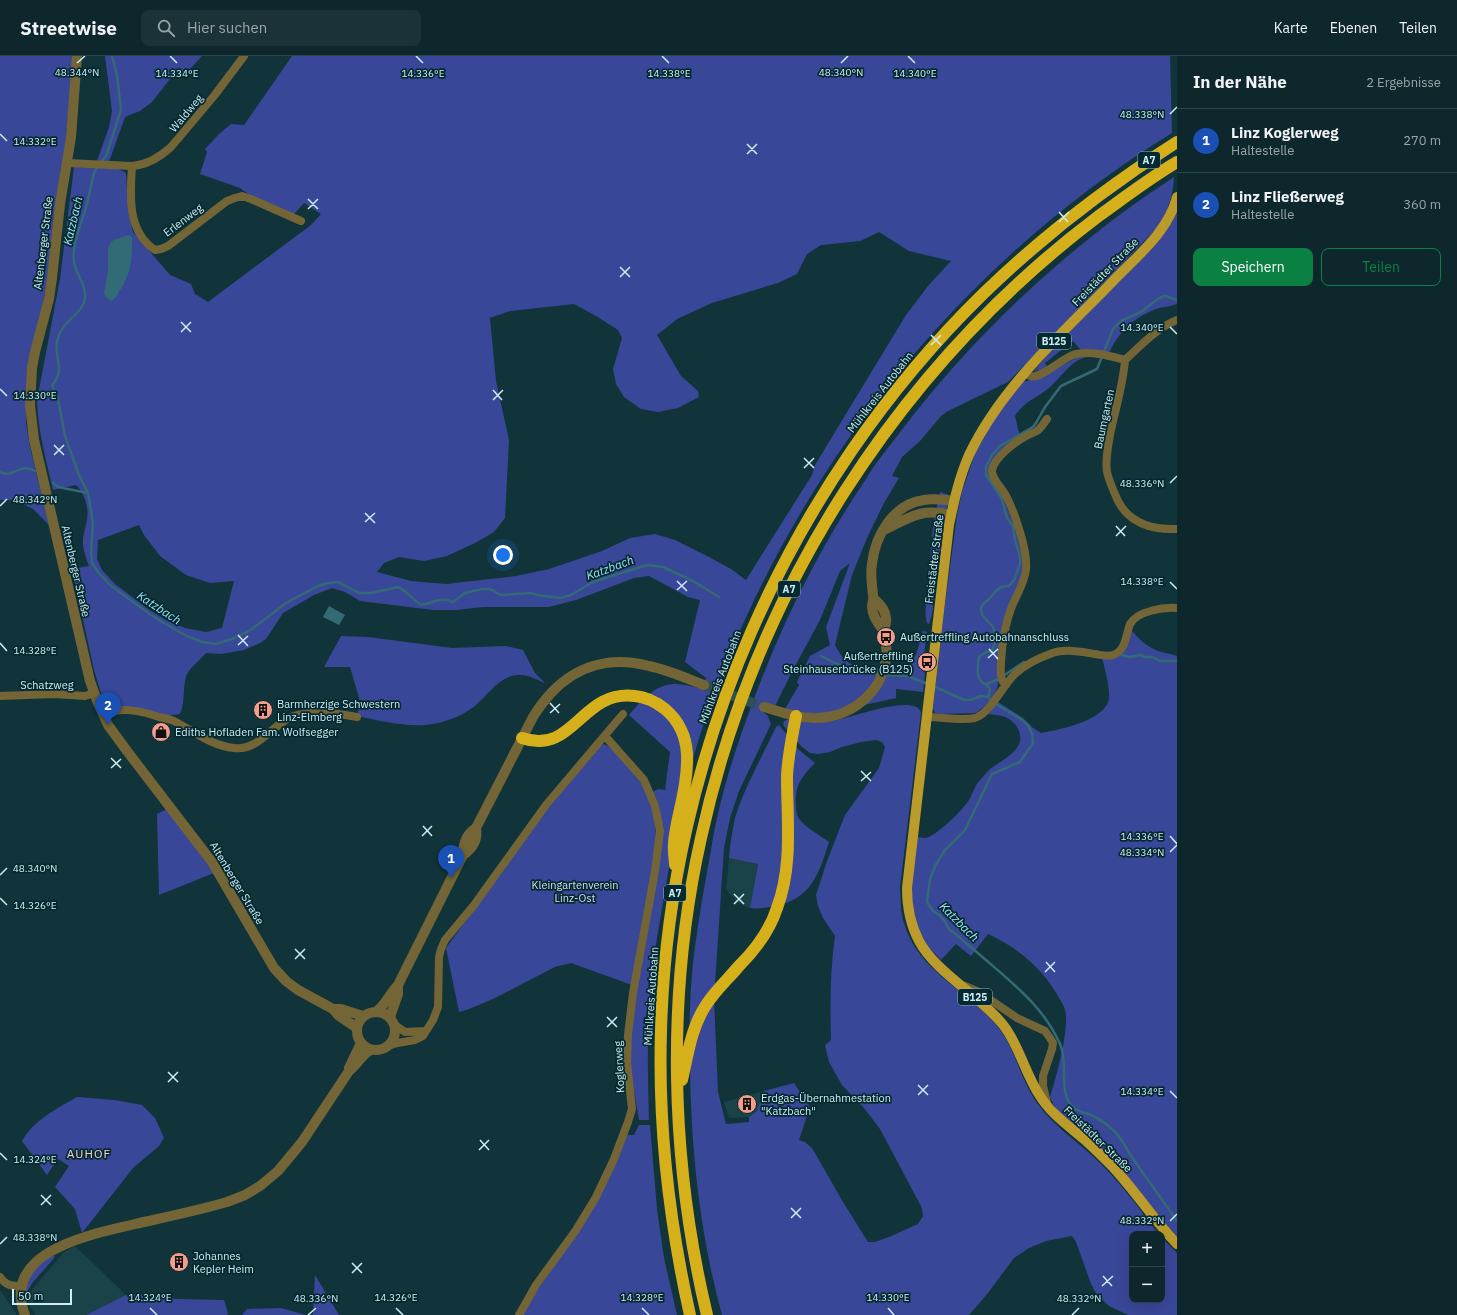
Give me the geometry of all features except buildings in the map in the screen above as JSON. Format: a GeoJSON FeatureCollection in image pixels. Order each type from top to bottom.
{"type":"FeatureCollection","features":[{"type":"Feature","properties":{"kind":"highway","name":"Mühlkreis Autobahn"},"geometry":{"type":"LineString","coordinates":[[690,1315],[681,1275],[669,1199],[662,1131],[660,1030],[664,979],[676,882],[691,808],[704,758],[733,675],[759,614],[791,549],[854,446],[921,360],[983,294],[1046,237],[1121,179],[1177,142]]}},
{"type":"Feature","properties":{"kind":"highway","name":"A7"},"geometry":{"type":"LineString","coordinates":[[706,1315],[693,1254],[680,1148],[678,1030],[680,975],[693,876],[700,839],[717,774],[734,719],[752,671],[773,621],[793,580],[816,538],[850,482],[893,421],[938,366],[997,303],[1033,269],[1065,242],[1130,193],[1177,162]]}},
{"type":"Feature","properties":{"kind":"highway"},"geometry":{"type":"LineString","coordinates":[[522,738],[538,742],[552,740],[563,734],[594,706],[615,697],[630,696],[645,698],[658,704],[669,713],[678,724],[682,732],[687,754],[686,777],[674,844],[676,882]]}},
{"type":"Feature","properties":{"kind":"highway"},"geometry":{"type":"LineString","coordinates":[[678,1099],[688,1049],[700,1015],[713,995],[761,940],[770,926],[782,895],[785,881],[787,850],[788,763],[796,716]]}},
{"type":"Feature","properties":{"kind":"main road","name":"Freistädter Straße"},"geometry":{"type":"LineString","coordinates":[[1177,198],[1170,217],[1150,243],[1025,372],[1000,403],[976,443],[964,469],[951,515],[909,864],[907,904],[910,919],[919,941],[934,960],[983,1004],[1004,1026],[1012,1039],[1039,1095],[1048,1107],[1099,1153],[1177,1244]]}},
{"type":"Feature","properties":{"kind":"street","name":"Altenberger Straße"},"geometry":{"type":"LineString","coordinates":[[77,56],[71,137],[60,204],[49,299],[32,368],[30,404],[34,440],[51,518],[94,693],[103,715],[114,735],[212,862],[274,968],[286,981],[298,990],[334,1009],[341,1009],[363,1016]]}},
{"type":"Feature","properties":{"kind":"street","name":"Waldweg"},"geometry":{"type":"LineString","coordinates":[[132,166],[145,164],[165,153],[214,96],[244,56]]}},
{"type":"Feature","properties":{"kind":"street"},"geometry":{"type":"LineString","coordinates":[[67,163],[132,166]]}},
{"type":"Feature","properties":{"kind":"street","name":"Erlenweg"},"geometry":{"type":"LineString","coordinates":[[132,166],[131,202],[134,225],[144,241],[155,250],[168,246],[215,210],[235,198],[242,196],[302,221]]}},
{"type":"Feature","properties":{"kind":"street"},"geometry":{"type":"LineString","coordinates":[[1025,372],[1030,376],[1042,374],[1061,361],[1076,354],[1104,355],[1125,360],[1144,342],[1177,320]]}},
{"type":"Feature","properties":{"kind":"street","name":"Baumgarten"},"geometry":{"type":"LineString","coordinates":[[1125,360],[1124,378],[1108,446],[1107,472],[1115,496],[1121,507],[1133,519],[1148,527],[1177,530]]}},
{"type":"Feature","properties":{"kind":"street"},"geometry":{"type":"LineString","coordinates":[[927,716],[960,719],[976,718],[994,702],[1003,679],[1002,649],[1007,620],[1023,581],[1027,562],[1013,512],[1008,500],[992,475],[992,470],[1000,457],[1008,449],[1025,437],[1037,431],[1047,419]]}},
{"type":"Feature","properties":{"kind":"street"},"geometry":{"type":"LineString","coordinates":[[764,706],[796,716],[821,718],[846,712],[867,697],[882,674],[887,653],[887,643],[884,631],[886,622],[880,603],[874,599],[872,584],[872,564],[877,544],[893,515],[904,507],[928,500],[954,501]]}},
{"type":"Feature","properties":{"kind":"street"},"geometry":{"type":"LineString","coordinates":[[884,530],[919,513],[937,512],[951,515]]}},
{"type":"Feature","properties":{"kind":"street"},"geometry":{"type":"LineString","coordinates":[[1003,679],[1052,653],[1063,651],[1106,656],[1114,655],[1120,651],[1124,644],[1130,624],[1134,619],[1155,609],[1165,607],[1177,608]]}},
{"type":"Feature","properties":{"kind":"street"},"geometry":{"type":"LineString","coordinates":[[377,1011],[398,985],[463,855],[470,850],[473,845],[477,836],[476,828],[522,738],[540,706],[552,691],[574,675],[593,666],[613,663],[635,663],[664,670],[704,685]]}},
{"type":"Feature","properties":{"kind":"street","name":"Schatzweg"},"geometry":{"type":"LineString","coordinates":[[0,696],[54,694],[85,696],[94,693]]}},
{"type":"Feature","properties":{"kind":"street"},"geometry":{"type":"LineString","coordinates":[[103,715],[122,710],[173,720],[181,726],[215,743],[229,748],[241,749],[248,748],[256,744],[277,726],[290,718],[304,713],[318,712],[357,717]]}},
{"type":"Feature","properties":{"kind":"street"},"geometry":{"type":"LineString","coordinates":[[25,1315],[19,1304],[17,1292],[20,1278],[26,1269],[42,1254],[71,1240],[216,1205],[241,1196],[260,1186],[278,1171],[296,1149],[349,1071],[356,1067],[366,1053],[371,1050],[383,1049],[388,1046],[417,1039],[423,1036],[434,1020],[438,1007],[439,957],[442,945],[474,905],[546,805],[623,714]]}},
{"type":"Feature","properties":{"kind":"street","name":"Koglerweg"},"geometry":{"type":"LineString","coordinates":[[519,1315],[536,1285],[576,1230],[596,1197],[614,1159],[632,1108],[627,1063],[628,1035],[632,1000],[656,871],[660,831],[655,806],[644,780],[605,736]]}},
{"type":"Feature","properties":{"kind":"street","name":"Freistädter Straße"},"geometry":{"type":"LineString","coordinates":[[958,982],[979,992],[1017,1018],[1045,1031],[1052,1043],[1052,1048],[1043,1076],[1043,1086],[1048,1107]]}},
{"type":"Feature","properties":{"kind":"street"},"geometry":{"type":"LineString","coordinates":[[388,1046],[395,1035],[392,1021],[398,994],[398,985]]}},
{"type":"Feature","properties":{"kind":"street","name":"Altenberger Straße"},"geometry":{"type":"LineString","coordinates":[[334,1009],[338,1015],[357,1028]]}},
{"type":"Feature","properties":{"kind":"street"},"geometry":{"type":"LineString","coordinates":[[371,1050],[360,1043],[357,1034],[359,1022],[363,1016],[370,1012],[377,1011],[384,1013],[405,1032],[426,1030]]}},
{"type":"Feature","properties":{"kind":"street"},"geometry":{"type":"LineString","coordinates":[[349,1071],[350,1064],[360,1043]]}},
{"type":"Feature","properties":{"kind":"street"},"geometry":{"type":"LineString","coordinates":[[0,1277],[9,1286],[18,1286]]}},
{"type":"Feature","properties":{"kind":"shaded area"},"geometry":{"type":"Polygon","coordinates":[[[128,235],[132,237],[129,270],[121,289],[116,297],[111,301],[104,294],[108,271],[108,248],[114,240],[128,235]]]}},
{"type":"Feature","properties":{"kind":"shaded area"},"geometry":{"type":"Polygon","coordinates":[[[329,606],[345,615],[339,625],[323,617],[329,606]]]}},
{"type":"Feature","properties":{"kind":"shaded area"},"geometry":{"type":"Polygon","coordinates":[[[729,858],[758,863],[750,908],[735,900],[726,889],[729,858]]]}},
{"type":"Feature","properties":{"kind":"shaded area"},"geometry":{"type":"Polygon","coordinates":[[[764,1091],[757,1111],[749,1117],[729,1118],[724,1102],[764,1091]]]}},
{"type":"Feature","properties":{"kind":"shaded area"},"geometry":{"type":"Polygon","coordinates":[[[75,1246],[126,1295],[86,1315],[35,1315],[27,1301],[30,1292],[64,1252],[75,1246]]]}},
{"type":"Feature","properties":{"kind":"shaded area"},"geometry":{"type":"Polygon","coordinates":[[[0,1290],[17,1315],[0,1315],[0,1290]]]}},
{"type":"Feature","properties":{"kind":"green space"},"geometry":{"type":"Polygon","coordinates":[[[0,56],[73,56],[66,138],[54,212],[48,275],[26,398],[26,423],[30,447],[49,525],[33,509],[15,500],[0,500],[0,56]]]}},
{"type":"Feature","properties":{"kind":"green space"},"geometry":{"type":"Polygon","coordinates":[[[105,56],[202,56],[190,69],[170,79],[152,102],[140,111],[125,117],[109,162],[97,161],[109,127],[112,111],[105,56]]]}},
{"type":"Feature","properties":{"kind":"green space"},"geometry":{"type":"Polygon","coordinates":[[[292,56],[1170,56],[1172,133],[1093,187],[1019,247],[950,314],[888,386],[832,463],[782,545],[740,631],[705,720],[692,762],[682,804],[657,937],[651,983],[648,1040],[649,1120],[639,1120],[631,1073],[630,1036],[641,965],[659,806],[653,792],[658,789],[665,790],[670,752],[629,715],[649,694],[661,687],[679,684],[703,689],[706,678],[685,662],[700,600],[688,597],[649,576],[634,578],[576,600],[549,607],[483,607],[457,610],[433,610],[360,601],[345,592],[332,588],[314,595],[283,613],[266,639],[260,643],[244,650],[221,654],[206,653],[187,674],[183,704],[180,714],[166,716],[111,707],[102,695],[94,670],[72,569],[89,566],[84,552],[83,541],[87,520],[87,506],[82,492],[76,485],[53,490],[45,457],[37,400],[60,279],[74,167],[109,168],[122,170],[126,173],[129,215],[133,232],[170,275],[191,284],[195,294],[208,302],[311,225],[321,214],[304,203],[294,214],[251,196],[240,188],[200,174],[207,152],[205,149],[231,124],[244,125],[292,56]],[[879,232],[860,241],[821,245],[807,254],[797,274],[778,283],[712,303],[677,319],[657,335],[681,376],[698,391],[699,397],[678,408],[658,412],[641,409],[624,397],[616,384],[613,369],[622,338],[618,330],[574,304],[510,311],[490,318],[496,381],[509,440],[505,518],[494,532],[447,556],[424,561],[399,557],[384,563],[377,572],[411,581],[446,584],[516,576],[549,569],[602,551],[630,538],[655,534],[675,540],[707,556],[731,569],[746,580],[812,475],[815,465],[906,315],[928,286],[951,261],[909,251],[879,232]],[[139,525],[98,540],[97,559],[102,570],[115,584],[148,609],[166,620],[185,628],[206,632],[222,628],[234,581],[210,583],[186,575],[160,556],[144,535],[139,525]]]}},
{"type":"Feature","properties":{"kind":"green space"},"geometry":{"type":"Polygon","coordinates":[[[1174,177],[1169,203],[1165,215],[1158,227],[1008,382],[948,411],[941,416],[920,441],[902,457],[892,476],[899,478],[884,503],[867,538],[852,575],[835,645],[842,656],[851,664],[864,668],[893,667],[909,662],[914,658],[917,653],[923,631],[927,632],[922,670],[925,673],[923,692],[896,689],[896,698],[828,713],[813,714],[785,709],[799,685],[797,682],[810,656],[830,645],[826,627],[850,563],[840,571],[820,620],[775,706],[762,711],[768,716],[771,724],[739,791],[730,818],[724,848],[714,999],[718,1092],[726,1124],[749,1122],[749,1117],[757,1111],[764,1091],[794,1083],[810,1107],[799,1140],[805,1142],[812,1148],[868,1242],[875,1242],[889,1237],[918,1224],[923,1216],[922,1208],[880,1129],[864,1108],[842,1085],[829,1062],[825,1045],[831,1040],[830,1014],[832,962],[835,936],[823,918],[818,906],[816,895],[827,861],[845,815],[879,768],[885,747],[882,742],[876,740],[861,742],[830,752],[818,754],[810,753],[801,746],[783,725],[784,721],[789,719],[810,722],[827,722],[884,708],[908,705],[917,707],[921,713],[900,887],[901,910],[904,923],[911,940],[933,969],[975,1004],[1000,1030],[1010,1047],[1031,1094],[1044,1112],[1110,1173],[1157,1231],[1129,1231],[1129,1303],[1165,1303],[1165,1241],[1177,1253],[1177,1315],[1128,1315],[1109,1306],[1097,1295],[1091,1284],[1076,1242],[1072,1236],[1046,1241],[1029,1248],[1014,1258],[988,1293],[969,1315],[722,1315],[714,1285],[702,1224],[695,1162],[692,1130],[690,1068],[691,992],[698,923],[716,821],[746,720],[787,618],[816,561],[848,506],[874,467],[901,431],[930,394],[993,325],[1062,261],[1135,203],[1174,177]]]}},
{"type":"Feature","properties":{"kind":"green space"},"geometry":{"type":"Polygon","coordinates":[[[1177,211],[1177,304],[1159,308],[1135,320],[1123,331],[1109,353],[1086,349],[1081,350],[1073,341],[1045,363],[1047,366],[1041,370],[1034,371],[1050,352],[1152,247],[1169,226],[1177,211]]]}},
{"type":"Feature","properties":{"kind":"green space"},"geometry":{"type":"Polygon","coordinates":[[[1090,356],[1072,364],[1049,388],[1022,407],[1015,416],[1020,437],[990,467],[1016,530],[1024,564],[997,674],[998,684],[990,701],[975,713],[935,713],[933,708],[957,515],[962,492],[974,456],[997,414],[1022,382],[1039,378],[1078,357],[1090,356]]]}},
{"type":"Feature","properties":{"kind":"green space"},"geometry":{"type":"Polygon","coordinates":[[[940,492],[949,495],[932,614],[929,624],[927,623],[926,618],[926,607],[933,527],[940,492]]]}},
{"type":"Feature","properties":{"kind":"green space"},"geometry":{"type":"Polygon","coordinates":[[[1132,631],[1140,640],[1150,647],[1158,651],[1177,656],[1177,1237],[1128,1178],[1057,1110],[1053,1104],[1050,1097],[1062,1053],[1066,1029],[1066,1018],[1063,1004],[1052,986],[1028,959],[1009,945],[988,934],[971,956],[956,944],[941,960],[922,939],[913,915],[912,902],[912,875],[917,837],[926,838],[936,833],[949,822],[966,804],[977,784],[987,772],[1013,753],[1020,741],[1020,735],[1017,727],[1011,720],[1001,716],[988,714],[998,702],[1023,718],[1033,728],[1041,733],[1081,723],[1091,718],[1106,706],[1109,698],[1108,683],[1102,658],[1110,659],[1132,631]]]}},
{"type":"Feature","properties":{"kind":"green space"},"geometry":{"type":"Polygon","coordinates":[[[341,636],[368,637],[452,648],[506,646],[523,650],[535,673],[545,683],[525,675],[506,678],[469,710],[455,717],[426,725],[379,721],[357,716],[360,701],[350,667],[324,667],[341,636]]]}},
{"type":"Feature","properties":{"kind":"green space"},"geometry":{"type":"Polygon","coordinates":[[[779,725],[798,749],[815,763],[803,776],[796,792],[796,810],[798,817],[801,822],[829,842],[821,865],[812,883],[797,898],[787,903],[775,906],[750,908],[758,864],[729,858],[732,833],[735,818],[744,794],[776,727],[779,725]]]}},
{"type":"Feature","properties":{"kind":"green space","name":"Kleingartenverein Linz-Ost"},"geometry":{"type":"Polygon","coordinates":[[[604,744],[612,748],[647,790],[655,819],[656,844],[632,985],[571,963],[555,967],[493,999],[459,1012],[446,948],[546,811],[600,746],[604,744]]]}},
{"type":"Feature","properties":{"kind":"green space"},"geometry":{"type":"Polygon","coordinates":[[[167,809],[214,873],[159,895],[157,814],[167,809]]]}},
{"type":"Feature","properties":{"kind":"green space"},"geometry":{"type":"Polygon","coordinates":[[[77,1097],[115,1100],[142,1105],[155,1118],[164,1138],[159,1146],[133,1168],[82,1233],[75,1209],[55,1187],[69,1166],[58,1159],[47,1175],[22,1141],[39,1121],[77,1097]]]}},
{"type":"Feature","properties":{"kind":"green space"},"geometry":{"type":"Polygon","coordinates":[[[639,1125],[650,1125],[657,1209],[664,1258],[677,1315],[522,1315],[525,1308],[576,1234],[626,1135],[634,1135],[639,1125]]]}},
{"type":"Feature","properties":{"kind":"green space"},"geometry":{"type":"Polygon","coordinates":[[[52,1255],[55,1257],[33,1282],[26,1294],[24,1291],[29,1273],[52,1255]]]}},
{"type":"Feature","properties":{"kind":"green space"},"geometry":{"type":"Polygon","coordinates":[[[315,1275],[339,1315],[313,1315],[315,1275]]]}},
{"type":"Feature","properties":{"kind":"green space"},"geometry":{"type":"Polygon","coordinates":[[[147,1294],[176,1299],[224,1300],[228,1313],[227,1315],[86,1315],[126,1295],[147,1294]]]}},
{"type":"Feature","properties":{"kind":"green space"},"geometry":{"type":"Polygon","coordinates":[[[281,1308],[306,1315],[242,1315],[247,1309],[281,1308]]]}},
{"type":"Feature","properties":{"kind":"waterway","name":"Katzbach"},"geometry":{"type":"LineString","coordinates":[[101,162],[106,156],[121,110],[117,75],[112,56]]}},
{"type":"Feature","properties":{"kind":"waterway","name":"Katzbach"},"geometry":{"type":"LineString","coordinates":[[98,166],[94,173],[74,251],[75,267],[85,292],[84,302],[82,307],[66,324],[59,335],[56,348],[59,369],[56,380],[52,385],[58,399],[65,436],[79,475],[88,493],[93,523],[91,552],[92,563],[110,585],[151,615],[187,636],[202,642],[216,644],[235,638],[252,629],[286,603],[318,586],[328,583],[338,582],[359,593],[371,593],[398,587],[421,605],[441,600],[449,600],[453,602],[465,593],[482,589],[490,589],[501,595],[531,593],[561,598],[571,595],[593,582],[647,565],[663,567],[693,581],[719,597]]}},
{"type":"Feature","properties":{"kind":"waterway"},"geometry":{"type":"LineString","coordinates":[[988,697],[990,690],[988,686],[980,681],[978,675],[978,664],[979,657],[986,652],[992,651],[995,643],[995,634],[993,627],[982,615],[981,608],[995,592],[1001,587],[1009,586],[1014,580],[1020,564],[1020,556],[1015,540],[1013,526],[1007,518],[1002,499],[986,475],[986,467],[992,455],[1000,446],[1033,427],[1045,407],[1061,386],[1097,369],[1113,329],[1121,321],[1141,312],[1159,298],[1165,296],[1177,300]]}},
{"type":"Feature","properties":{"kind":"waterway"},"geometry":{"type":"LineString","coordinates":[[0,472],[9,474],[24,468],[35,471]]}},
{"type":"Feature","properties":{"kind":"waterway"},"geometry":{"type":"LineString","coordinates":[[53,483],[58,487],[88,493]]}},
{"type":"Feature","properties":{"kind":"waterway"},"geometry":{"type":"LineString","coordinates":[[1122,655],[1129,657],[1142,655],[1144,657],[1153,657],[1160,661],[1177,661]]}},
{"type":"Feature","properties":{"kind":"waterway","name":"Katzbach"},"geometry":{"type":"LineString","coordinates":[[821,656],[849,669],[879,674]]}},
{"type":"Feature","properties":{"kind":"waterway"},"geometry":{"type":"LineString","coordinates":[[1003,676],[1024,662]]}},
{"type":"Feature","properties":{"kind":"waterway","name":"Katzbach"},"geometry":{"type":"LineString","coordinates":[[884,675],[907,676],[928,684]]}},
{"type":"Feature","properties":{"kind":"waterway"},"geometry":{"type":"LineString","coordinates":[[987,684],[999,679]]}},
{"type":"Feature","properties":{"kind":"waterway","name":"Katzbach"},"geometry":{"type":"LineString","coordinates":[[933,686],[964,700],[970,700],[981,696],[988,697],[1028,725],[1032,734],[1033,743],[1020,762],[992,774],[965,830],[945,850],[935,866],[930,879],[927,902],[933,911],[944,920],[949,929],[1008,979],[1028,998],[1046,1019],[1063,1052],[1064,1086],[1068,1100],[1076,1109],[1097,1118],[1118,1136],[1177,1221]]}},
{"type":"Feature","properties":{"kind":"tunnel"},"geometry":{"type":"LineString","coordinates":[[704,685],[764,707]]}},
{"type":"Feature","properties":{"kind":"place","name":"Außertreffling Autobahnanschluss"},"geometry":{"type":"Point","coordinates":[886,637]}},
{"type":"Feature","properties":{"kind":"place","name":"Außertreffling Steinhauserbrücke (B125)"},"geometry":{"type":"Point","coordinates":[927,662]}},
{"type":"Feature","properties":{"kind":"place","name":"Barmherzige Schwestern Linz-Elmberg"},"geometry":{"type":"Point","coordinates":[263,710]}},
{"type":"Feature","properties":{"kind":"place","name":"Linz Fließerweg"},"geometry":{"type":"Point","coordinates":[108,725]}},
{"type":"Feature","properties":{"kind":"place","name":"Ediths Hofladen Fam. Wolfsegger"},"geometry":{"type":"Point","coordinates":[161,732]}},
{"type":"Feature","properties":{"kind":"place","name":"Linz Koglerweg"},"geometry":{"type":"Point","coordinates":[451,878]}},
{"type":"Feature","properties":{"kind":"place","name":"Erdgas-Übernahmestation \"Katzbach\""},"geometry":{"type":"Point","coordinates":[747,1104]}},
{"type":"Feature","properties":{"kind":"place","name":"Johannes Kepler Heim"},"geometry":{"type":"Point","coordinates":[179,1262]}},
{"type":"Feature","properties":{"kind":"district","name":"AUHOF"},"geometry":{"type":"Point","coordinates":[89,1154]}}]}
